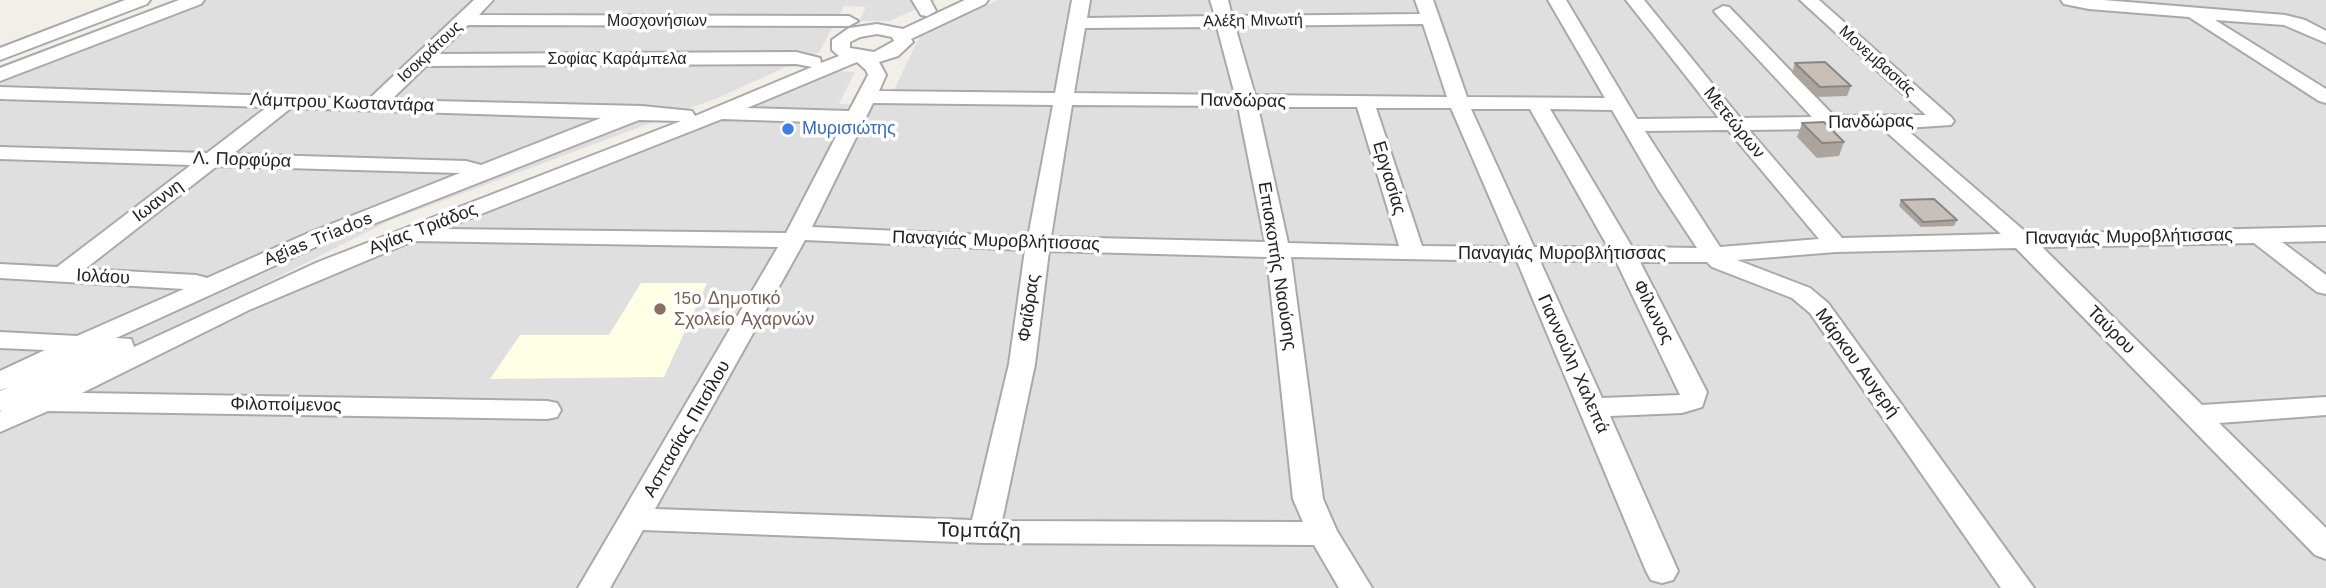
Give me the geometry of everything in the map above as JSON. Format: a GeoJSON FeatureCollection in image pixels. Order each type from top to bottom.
{"type":"FeatureCollection","features":[{"type":"Feature","properties":{"kind":"street"},"geometry":{"type":"LineString","coordinates":[[0,54],[141,0]]}},
{"type":"Feature","properties":{"kind":"street"},"geometry":{"type":"LineString","coordinates":[[0,63],[165,0]]}},
{"type":"Feature","properties":{"kind":"street"},"geometry":{"type":"LineString","coordinates":[[0,75],[195,0]]}},
{"type":"Feature","properties":{"kind":"street","name":"Ισοκράτους"},"geometry":{"type":"LineString","coordinates":[[375,104],[484,0]]}},
{"type":"Feature","properties":{"kind":"street"},"geometry":{"type":"LineString","coordinates":[[557,20],[575,0]]}},
{"type":"Feature","properties":{"kind":"street"},"geometry":{"type":"LineString","coordinates":[[653,21],[663,0]]}},
{"type":"Feature","properties":{"kind":"street"},"geometry":{"type":"LineString","coordinates":[[716,109],[734,115],[867,99],[875,68],[853,43],[859,0]]}},
{"type":"Feature","properties":{"kind":"street","name":"Αγίας Τριάδος"},"geometry":{"type":"LineString","coordinates":[[0,402],[36,395],[401,231],[685,116],[716,109],[884,29],[924,6],[952,0]]}},
{"type":"Feature","properties":{"kind":"street","name":"Αγίας Τριάδος"},"geometry":{"type":"LineString","coordinates":[[401,231],[716,109],[853,43],[883,55],[900,42],[979,0]]}},
{"type":"Feature","properties":{"kind":"street"},"geometry":{"type":"LineString","coordinates":[[1556,0],[1617,104],[1713,256]]}},
{"type":"Feature","properties":{"kind":"street","name":"Μετεώρων"},"geometry":{"type":"LineString","coordinates":[[1635,0],[1734,124],[1836,245]]}},
{"type":"Feature","properties":{"kind":"street","name":"Μονεμβασιάς"},"geometry":{"type":"LineString","coordinates":[[1809,0],[1944,121]]}},
{"type":"Feature","properties":{"kind":"street"},"geometry":{"type":"LineString","coordinates":[[2070,0],[2089,4],[2285,20],[2318,34]]}},
{"type":"Feature","properties":{"kind":"street"},"geometry":{"type":"LineString","coordinates":[[2174,0],[2326,97]]}},
{"type":"Feature","properties":{"kind":"street","name":"Αλέξη Μινωτή"},"geometry":{"type":"LineString","coordinates":[[1079,12],[1427,10]]}},
{"type":"Feature","properties":{"kind":"street","name":"Γιαννούλη Χαλεπά"},"geometry":{"type":"LineString","coordinates":[[1427,10],[1460,103],[1662,571]]}},
{"type":"Feature","properties":{"kind":"street","name":"Επισκοπής Ναούσης"},"geometry":{"type":"LineString","coordinates":[[1222,11],[1247,101],[1278,249],[1308,499],[1323,534],[1356,588]]}},
{"type":"Feature","properties":{"kind":"street"},"geometry":{"type":"LineString","coordinates":[[1723,11],[1829,123]]}},
{"type":"Feature","properties":{"kind":"street","name":"Φαίδρας"},"geometry":{"type":"LineString","coordinates":[[984,532],[1022,364],[1038,244],[1079,12]]}},
{"type":"Feature","properties":{"kind":"street","name":"Μοσχονήσιων"},"geometry":{"type":"LineString","coordinates":[[464,20],[653,21],[853,43]]}},
{"type":"Feature","properties":{"kind":"street","name":"Αγίας Τριάδος"},"geometry":{"type":"LineString","coordinates":[[884,29],[900,42]]}},
{"type":"Feature","properties":{"kind":"street","name":"Ασπασίας Πιτσίλου"},"geometry":{"type":"LineString","coordinates":[[594,588],[797,237],[867,99],[891,68],[900,42]]}},
{"type":"Feature","properties":{"kind":"street","name":"Σοφίας Καράμπελα"},"geometry":{"type":"LineString","coordinates":[[421,60],[796,58],[813,62]]}},
{"type":"Feature","properties":{"kind":"street","name":"Λάμπρου Κωσταντάρα"},"geometry":{"type":"LineString","coordinates":[[0,93],[642,112],[685,116]]}},
{"type":"Feature","properties":{"kind":"street","name":"Πανδώρας"},"geometry":{"type":"LineString","coordinates":[[867,99],[1617,104]]}},
{"type":"Feature","properties":{"kind":"street","name":"Ιωαννη"},"geometry":{"type":"LineString","coordinates":[[62,275],[288,102]]}},
{"type":"Feature","properties":{"kind":"street","name":"Εργασίας"},"geometry":{"type":"LineString","coordinates":[[1365,103],[1413,253]]}},
{"type":"Feature","properties":{"kind":"street","name":"Φίλωνος"},"geometry":{"type":"LineString","coordinates":[[1536,103],[1624,254],[1694,392],[1692,401],[1682,404],[1593,407]]}},
{"type":"Feature","properties":{"kind":"street","name":"Agias Triados"},"geometry":{"type":"LineString","coordinates":[[0,381],[314,239],[601,125],[642,112]]}},
{"type":"Feature","properties":{"kind":"street","name":"Πανδώρας"},"geometry":{"type":"LineString","coordinates":[[1630,125],[1944,121]]}},
{"type":"Feature","properties":{"kind":"street","name":"Ταύρου"},"geometry":{"type":"LineString","coordinates":[[1887,122],[2020,239],[2326,547]]}},
{"type":"Feature","properties":{"kind":"street","name":"Λ. Πορφύρα"},"geometry":{"type":"LineString","coordinates":[[0,153],[466,167],[484,173]]}},
{"type":"Feature","properties":{"kind":"street","name":"Παναγιάς Μυροβλήτισσας"},"geometry":{"type":"LineString","coordinates":[[401,231],[797,237],[1413,253],[1713,256],[1836,245],[2326,234]]}},
{"type":"Feature","properties":{"kind":"street"},"geometry":{"type":"LineString","coordinates":[[2259,235],[2326,288]]}},
{"type":"Feature","properties":{"kind":"street","name":"Μάρκου Αυγερή"},"geometry":{"type":"LineString","coordinates":[[1713,256],[1720,262],[1801,293],[1819,308],[2018,588]]}},
{"type":"Feature","properties":{"kind":"street","name":"Ιολάου"},"geometry":{"type":"LineString","coordinates":[[0,271],[195,282],[204,287]]}},
{"type":"Feature","properties":{"kind":"street"},"geometry":{"type":"LineString","coordinates":[[0,340],[81,344]]}},
{"type":"Feature","properties":{"kind":"street","name":"Αγίας Τριάδος"},"geometry":{"type":"LineString","coordinates":[[0,423],[36,395]]}},
{"type":"Feature","properties":{"kind":"street","name":"Φιλοποίμενος"},"geometry":{"type":"LineString","coordinates":[[36,395],[547,410]]}},
{"type":"Feature","properties":{"kind":"street"},"geometry":{"type":"LineString","coordinates":[[2196,415],[2326,406]]}},
{"type":"Feature","properties":{"kind":"street","name":"Τομπάζη"},"geometry":{"type":"LineString","coordinates":[[636,519],[984,532],[1323,534]]}},
{"type":"Feature","properties":{"kind":"shaded area"},"geometry":{"type":"Polygon","coordinates":[[[206,0],[936,0],[890,21],[859,21],[866,7],[844,6],[819,52],[720,97],[389,221],[238,297],[418,241],[747,110],[836,71],[855,72],[839,104],[886,106],[920,36],[998,0],[2326,0],[2326,588],[0,588],[0,79],[206,0]]]}},
{"type":"Feature","properties":{"kind":"shaded area","name":"15ο Δημοτικό Σχολείο Αχαρνών"},"geometry":{"type":"Polygon","coordinates":[[[641,283],[707,283],[664,377],[490,379],[520,335],[609,335],[641,283]]]}},
{"type":"Feature","properties":{"kind":"building"},"geometry":{"type":"Polygon","coordinates":[[[1825,62],[1851,86],[1820,87],[1795,63],[1825,62]]]}},
{"type":"Feature","properties":{"kind":"building"},"geometry":{"type":"Polygon","coordinates":[[[1824,122],[1844,142],[1822,143],[1802,123],[1824,122]]]}},
{"type":"Feature","properties":{"kind":"building"},"geometry":{"type":"Polygon","coordinates":[[[1934,199],[1957,220],[1923,222],[1901,200],[1934,199]]]}},
{"type":"Feature","properties":{"kind":"place","name":"Μυρισιώτης"},"geometry":{"type":"Point","coordinates":[788,129]}},
{"type":"Feature","properties":{"kind":"place","name":"15ο Δημοτικό Σχολείο Αχαρνών"},"geometry":{"type":"Point","coordinates":[660,309]}}]}
